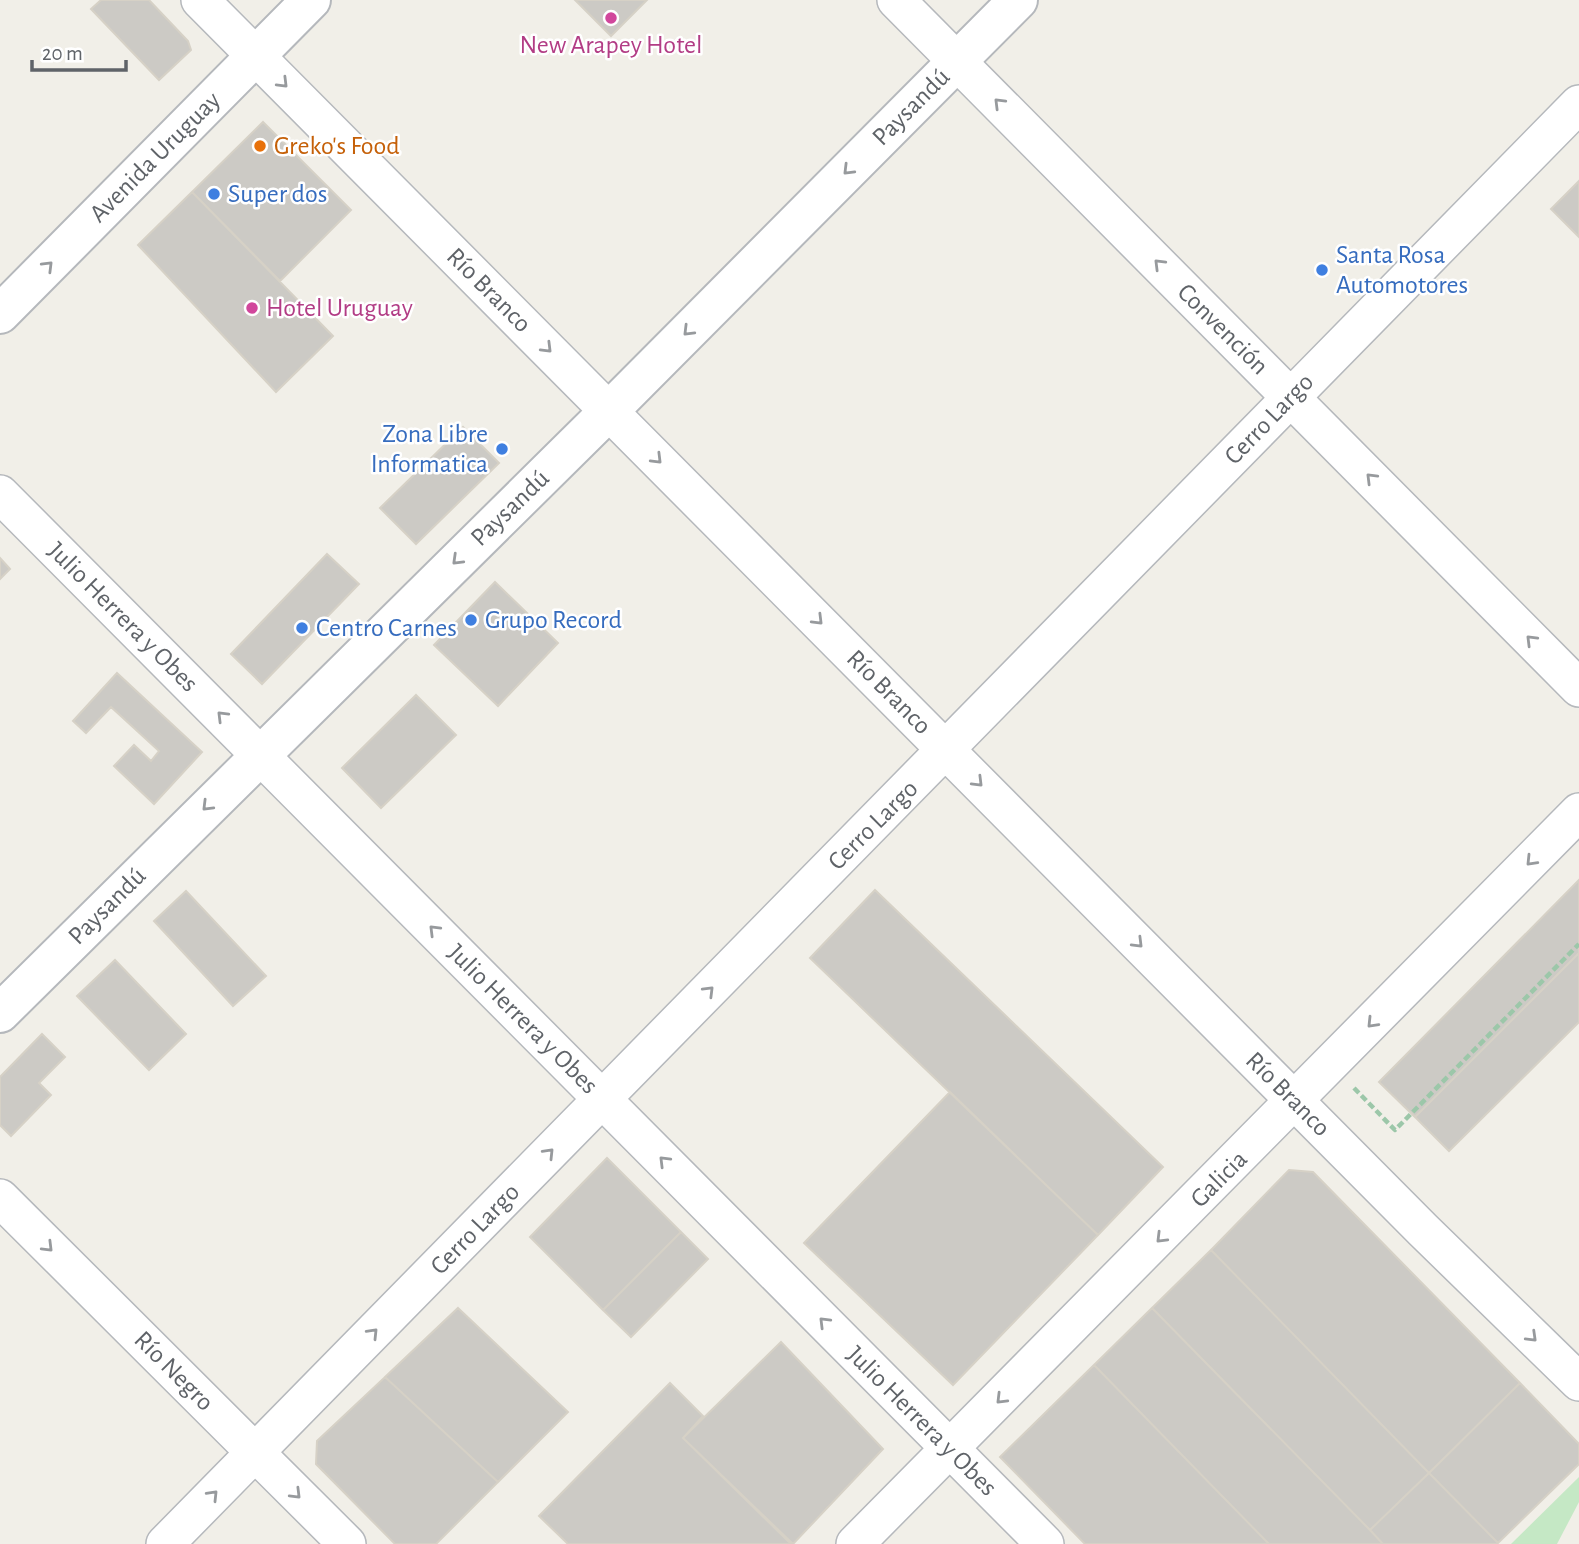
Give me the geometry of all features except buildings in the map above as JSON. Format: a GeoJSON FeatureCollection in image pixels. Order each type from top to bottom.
{"type":"FeatureCollection","features":[{"type":"Feature","properties":{"kind":"street","name":"Río Branco"},"geometry":{"type":"LineString","coordinates":[[200,0],[1296,1102],[1579,1382]]}},
{"type":"Feature","properties":{"kind":"street","name":"Avenida Uruguay"},"geometry":{"type":"LineString","coordinates":[[0,314],[311,0]]}},
{"type":"Feature","properties":{"kind":"street","name":"Convención"},"geometry":{"type":"LineString","coordinates":[[896,0],[1579,688]]}},
{"type":"Feature","properties":{"kind":"street","name":"Paysandú"},"geometry":{"type":"LineString","coordinates":[[0,1013],[259,754],[609,411],[1018,0]]}},
{"type":"Feature","properties":{"kind":"street","name":"Cerro Largo"},"geometry":{"type":"LineString","coordinates":[[165,1544],[947,751],[1579,104]]}},
{"type":"Feature","properties":{"kind":"street","name":"Julio Herrera y Obes"},"geometry":{"type":"LineString","coordinates":[[0,494],[1045,1544]]}},
{"type":"Feature","properties":{"kind":"street","name":"Galicia"},"geometry":{"type":"LineString","coordinates":[[855,1544],[1296,1102],[1579,812]]}},
{"type":"Feature","properties":{"kind":"street","name":"Río Negro"},"geometry":{"type":"LineString","coordinates":[[0,1198],[347,1544]]}},
{"type":"Feature","properties":{"kind":"path"},"geometry":{"type":"LineString","coordinates":[[1331,1065],[1395,1130],[1579,944]]}},
{"type":"Feature","properties":{"kind":"green space"},"geometry":{"type":"Polygon","coordinates":[[[1579,1477],[1579,1502],[1557,1544],[1511,1544],[1579,1477]]]}},
{"type":"Feature","properties":{"kind":"place","name":"New Arapey Hotel"},"geometry":{"type":"Point","coordinates":[611,18]}},
{"type":"Feature","properties":{"kind":"place","name":"Greko's Food"},"geometry":{"type":"Point","coordinates":[260,146]}},
{"type":"Feature","properties":{"kind":"place","name":"Super dos"},"geometry":{"type":"Point","coordinates":[214,194]}},
{"type":"Feature","properties":{"kind":"place","name":"Santa Rosa Automotores"},"geometry":{"type":"Point","coordinates":[1322,270]}},
{"type":"Feature","properties":{"kind":"place","name":"Hotel Uruguay"},"geometry":{"type":"Point","coordinates":[252,308]}},
{"type":"Feature","properties":{"kind":"place","name":"Zona Libre Informatica"},"geometry":{"type":"Point","coordinates":[502,449]}},
{"type":"Feature","properties":{"kind":"place","name":"Grupo Record"},"geometry":{"type":"Point","coordinates":[471,620]}},
{"type":"Feature","properties":{"kind":"place","name":"Centro Carnes"},"geometry":{"type":"Point","coordinates":[302,628]}}]}
